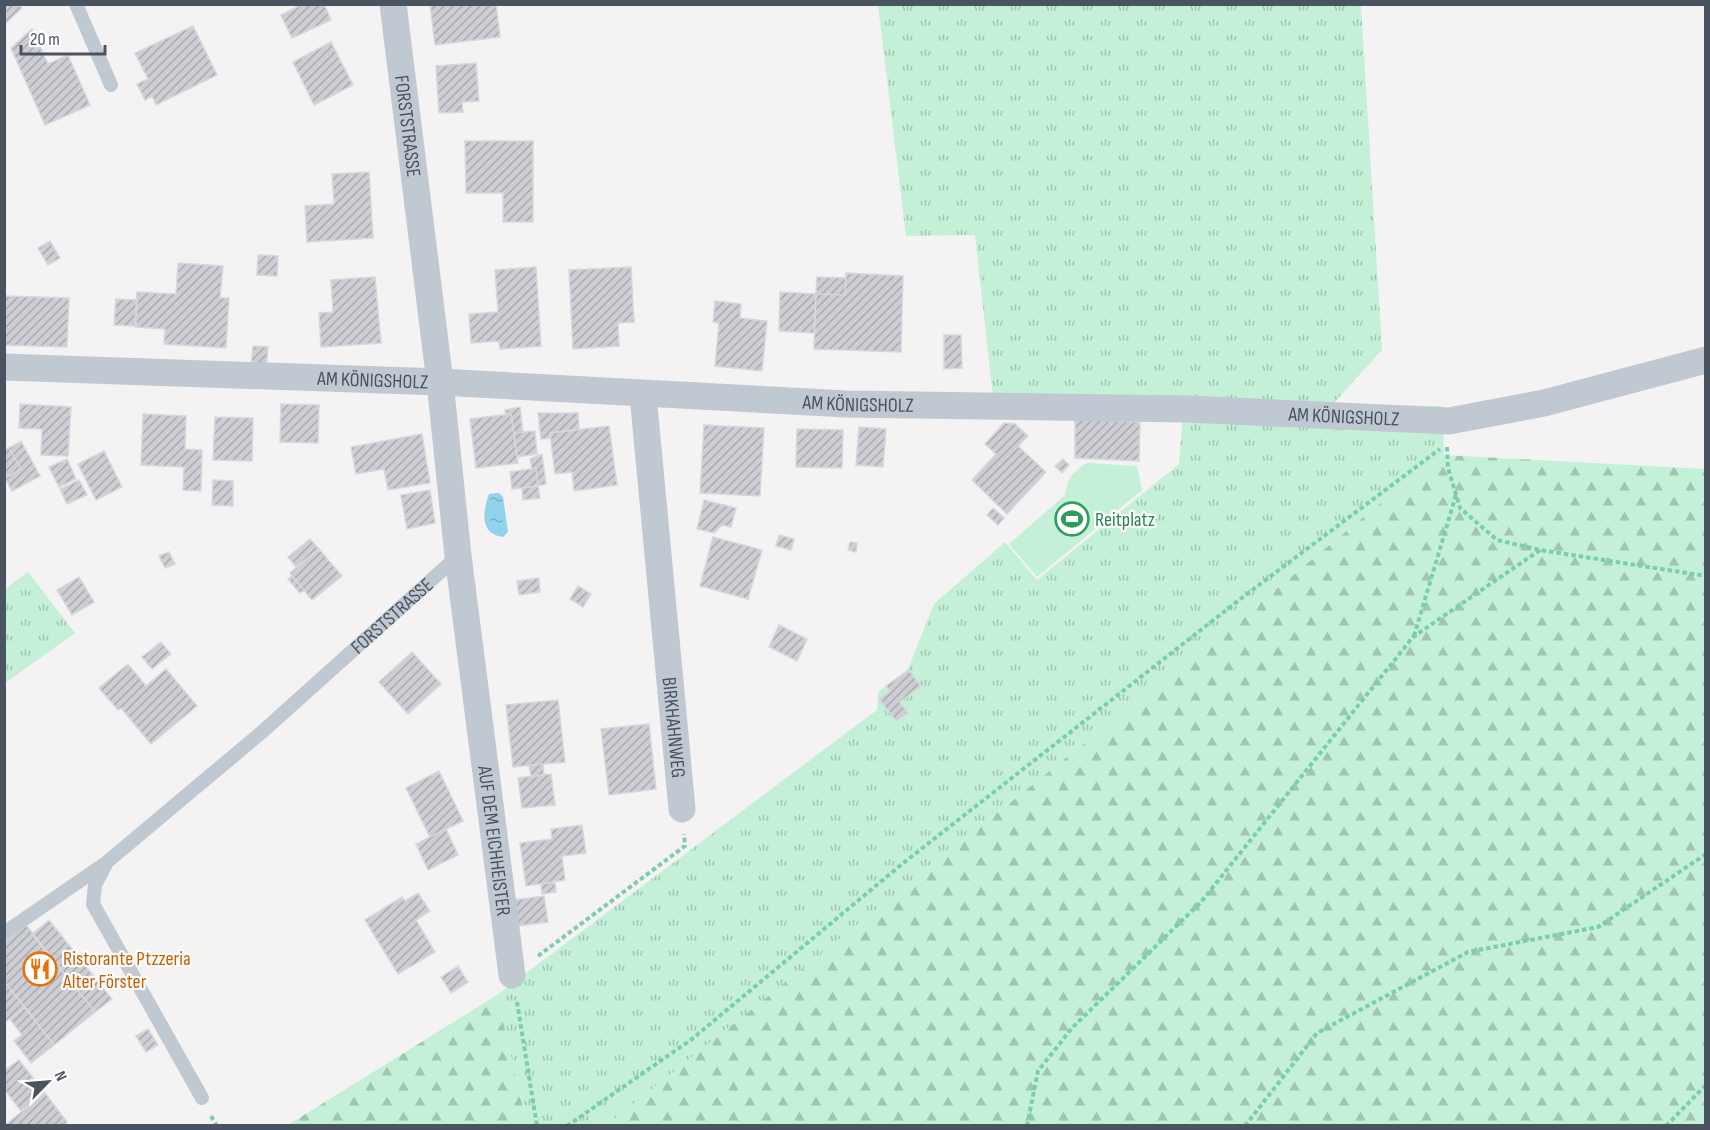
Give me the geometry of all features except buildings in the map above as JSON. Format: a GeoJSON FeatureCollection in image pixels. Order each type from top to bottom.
{"type":"FeatureCollection","features":[{"type":"Feature","properties":{"kind":"street","name":"FORSTSTRASSE"},"geometry":{"type":"LineString","coordinates":[[393,4],[440,382],[458,556]]}},
{"type":"Feature","properties":{"kind":"street","name":"AM KÖNIGSHOLZ"},"geometry":{"type":"LineString","coordinates":[[4,367],[440,382],[643,395],[847,404],[1188,409],[1449,421],[1544,403],[1706,360]]}},
{"type":"Feature","properties":{"kind":"street","name":"BIRKHAHNWEG"},"geometry":{"type":"LineString","coordinates":[[643,395],[682,809]]}},
{"type":"Feature","properties":{"kind":"street","name":"AUF DEM EICHHEISTER"},"geometry":{"type":"LineString","coordinates":[[458,556],[512,975]]}},
{"type":"Feature","properties":{"kind":"lane"},"geometry":{"type":"LineString","coordinates":[[76,4],[111,85]]}},
{"type":"Feature","properties":{"kind":"lane","name":"FORSTSTRASSE"},"geometry":{"type":"LineString","coordinates":[[202,1098],[93,904],[95,885],[107,862],[262,732],[458,556]]}},
{"type":"Feature","properties":{"kind":"lane"},"geometry":{"type":"LineString","coordinates":[[4,933],[107,862]]}},
{"type":"Feature","properties":{"kind":"path"},"geometry":{"type":"LineString","coordinates":[[567,1125],[692,1039],[902,864],[1239,600],[1447,443],[1448,468],[1460,507],[1497,540],[1539,550],[1706,576]]}},
{"type":"Feature","properties":{"kind":"path"},"geometry":{"type":"LineString","coordinates":[[1413,637],[1456,495]]}},
{"type":"Feature","properties":{"kind":"path"},"geometry":{"type":"LineString","coordinates":[[1027,1125],[1038,1071],[1072,1028],[1201,902],[1413,637],[1539,550]]}},
{"type":"Feature","properties":{"kind":"path"},"geometry":{"type":"LineString","coordinates":[[537,1125],[512,975],[685,846],[682,809]]}},
{"type":"Feature","properties":{"kind":"path"},"geometry":{"type":"LineString","coordinates":[[1245,1125],[1317,1033],[1468,951],[1598,927],[1706,854]]}},
{"type":"Feature","properties":{"kind":"path"},"geometry":{"type":"LineString","coordinates":[[1666,1125],[1706,1085]]}},
{"type":"Feature","properties":{"kind":"green space"},"geometry":{"type":"Polygon","coordinates":[[[878,5],[1361,5],[1382,350],[1332,405],[1442,406],[1444,455],[1372,510],[1246,614],[607,1125],[527,1125],[497,995],[877,710],[878,692],[908,669],[934,604],[1005,542],[1037,580],[1179,464],[1184,401],[993,397],[975,235],[906,236],[878,5]]]}},
{"type":"Feature","properties":{"kind":"green space"},"geometry":{"type":"Polygon","coordinates":[[[1444,455],[1705,469],[1705,1125],[607,1125],[1246,614],[1372,510],[1444,455]]]}},
{"type":"Feature","properties":{"kind":"green space","name":"Reitplatz"},"geometry":{"type":"Polygon","coordinates":[[[1087,463],[1137,466],[1142,490],[1037,577],[1009,544],[1065,495],[1067,484],[1072,476],[1087,463]]]}},
{"type":"Feature","properties":{"kind":"green space"},"geometry":{"type":"Polygon","coordinates":[[[28,572],[75,633],[5,683],[5,589],[28,572]]]}},
{"type":"Feature","properties":{"kind":"green space"},"geometry":{"type":"Polygon","coordinates":[[[497,995],[527,1125],[288,1125],[497,995]]]}},
{"type":"Feature","properties":{"kind":"water"},"geometry":{"type":"Polygon","coordinates":[[[499,493],[503,497],[508,532],[503,537],[495,535],[486,527],[484,514],[489,494],[499,493]]]}},
{"type":"Feature","properties":{"kind":"place","name":"Reitplatz"},"geometry":{"type":"Point","coordinates":[1072,519]}},
{"type":"Feature","properties":{"kind":"place","name":"Ristorante Ptzzeria Alter Förster"},"geometry":{"type":"Point","coordinates":[40,969]}}]}
